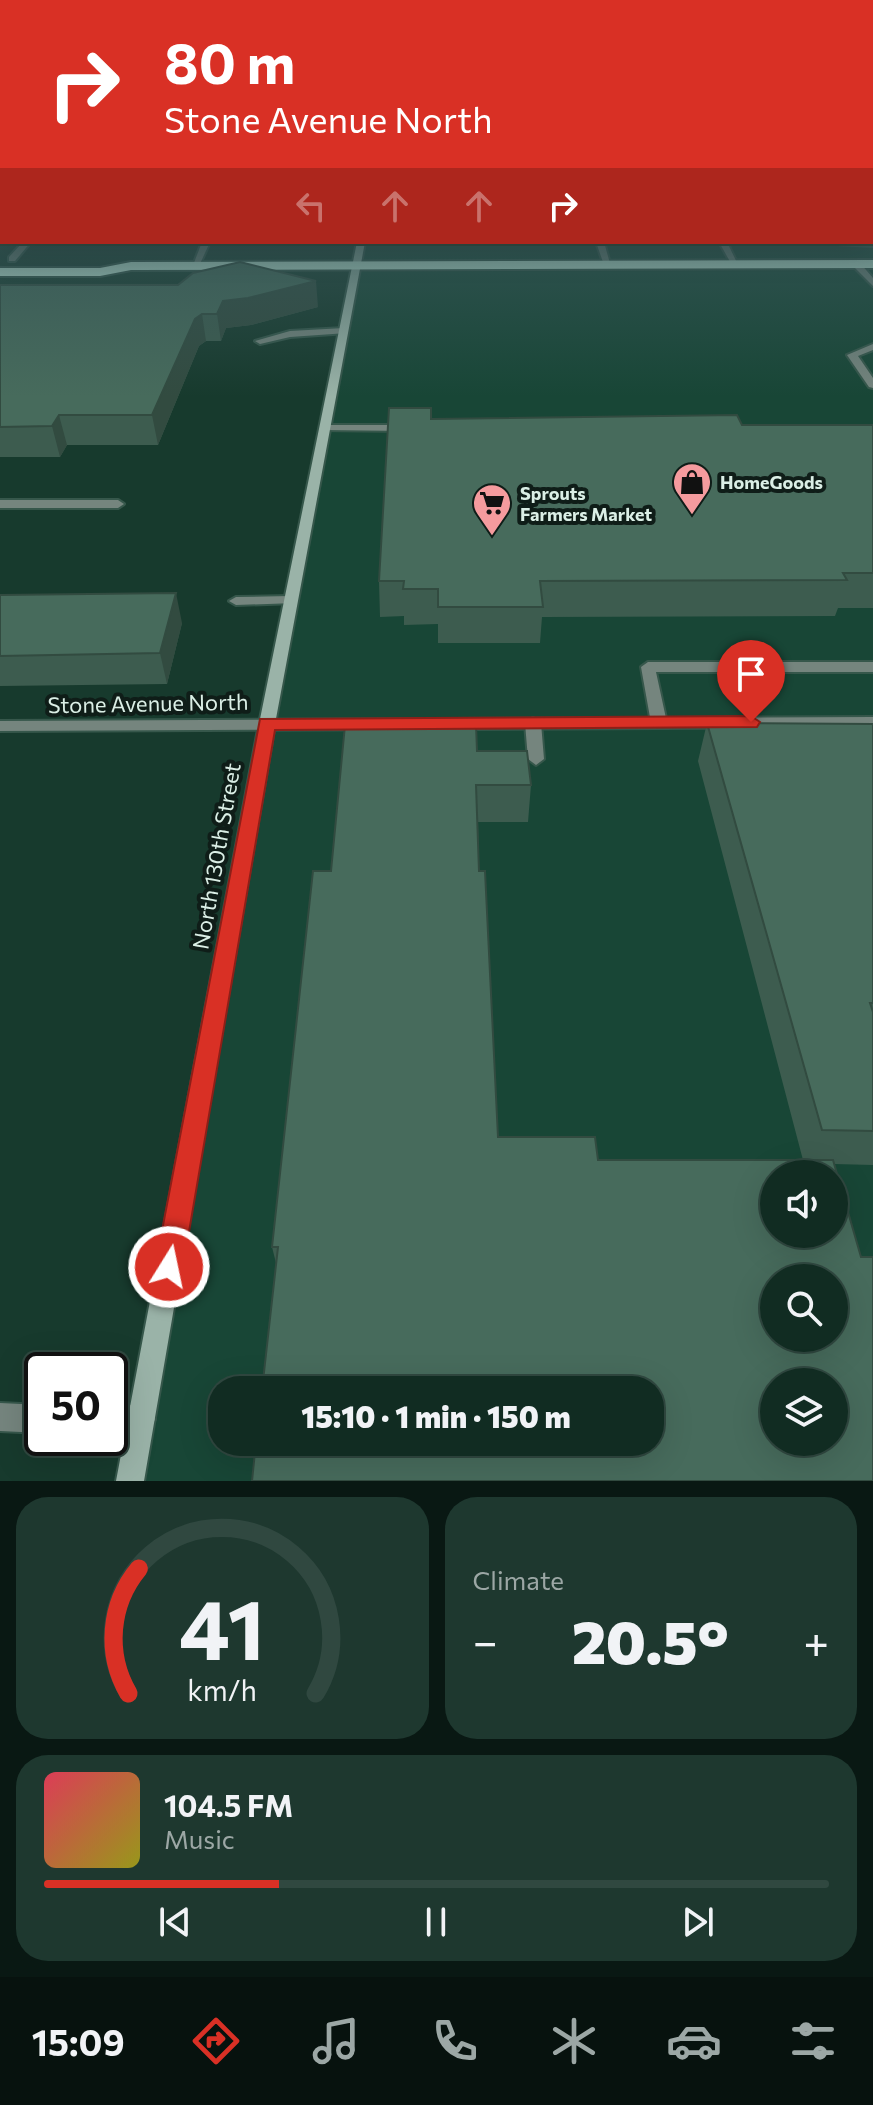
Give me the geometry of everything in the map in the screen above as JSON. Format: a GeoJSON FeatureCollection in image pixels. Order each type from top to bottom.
{"type":"FeatureCollection","features":[{"type":"Feature","properties":{"kind":"highway"},"geometry":{"type":"LineString","coordinates":[[109,259],[131,266]]}},
{"type":"Feature","properties":{"kind":"highway"},"geometry":{"type":"LineString","coordinates":[[0,272],[100,272],[131,266],[195,266],[219,270],[357,266],[873,264]]}},
{"type":"Feature","properties":{"kind":"main road","name":"North 130th Street"},"geometry":{"type":"LineString","coordinates":[[130,1481],[290,600],[358,259]]}},
{"type":"Feature","properties":{"kind":"street"},"geometry":{"type":"LineString","coordinates":[[195,266],[198,259]]}},
{"type":"Feature","properties":{"kind":"street"},"geometry":{"type":"LineString","coordinates":[[606,259],[608,265]]}},
{"type":"Feature","properties":{"kind":"street"},"geometry":{"type":"LineString","coordinates":[[733,259],[736,265]]}},
{"type":"Feature","properties":{"kind":"street"},"geometry":{"type":"LineString","coordinates":[[857,265],[873,283]]}},
{"type":"Feature","properties":{"kind":"street"},"geometry":{"type":"LineString","coordinates":[[260,341],[290,334],[344,331]]}},
{"type":"Feature","properties":{"kind":"street"},"geometry":{"type":"LineString","coordinates":[[852,355],[873,347]]}},
{"type":"Feature","properties":{"kind":"street"},"geometry":{"type":"LineString","coordinates":[[852,355],[873,355]]}},
{"type":"Feature","properties":{"kind":"street"},"geometry":{"type":"LineString","coordinates":[[852,355],[873,385]]}},
{"type":"Feature","properties":{"kind":"street"},"geometry":{"type":"LineString","coordinates":[[325,428],[424,428]]}},
{"type":"Feature","properties":{"kind":"street"},"geometry":{"type":"LineString","coordinates":[[0,504],[118,504]]}},
{"type":"Feature","properties":{"kind":"street"},"geometry":{"type":"LineString","coordinates":[[236,601],[290,600]]}},
{"type":"Feature","properties":{"kind":"street"},"geometry":{"type":"LineString","coordinates":[[659,723],[648,667],[871,671]]}},
{"type":"Feature","properties":{"kind":"street","name":"Stone Avenue North"},"geometry":{"type":"LineString","coordinates":[[0,726],[873,722]]}},
{"type":"Feature","properties":{"kind":"street"},"geometry":{"type":"LineString","coordinates":[[533,723],[536,759]]}},
{"type":"Feature","properties":{"kind":"street"},"geometry":{"type":"LineString","coordinates":[[0,1417],[24,1418]]}},
{"type":"Feature","properties":{"kind":"street"},"geometry":{"type":"LineString","coordinates":[[128,1419],[141,1419]]}},
{"type":"Feature","properties":{"kind":"shaded area"},"geometry":{"type":"Polygon","coordinates":[[[358,259],[873,259],[873,1481],[130,1481],[358,259]]]}},
{"type":"Feature","properties":{"kind":"building"},"geometry":{"type":"Polygon","coordinates":[[[240,262],[316,281],[223,301],[217,314],[202,314],[195,319],[152,415],[59,415],[52,426],[0,427],[0,285],[178,285],[193,273],[240,262]]]}},
{"type":"Feature","properties":{"kind":"building"},"geometry":{"type":"Polygon","coordinates":[[[389,408],[431,408],[431,419],[737,415],[742,425],[873,425],[873,573],[843,573],[847,580],[540,581],[543,607],[438,607],[438,589],[403,589],[404,581],[379,581],[389,408]]]}},
{"type":"Feature","properties":{"kind":"building"},"geometry":{"type":"Polygon","coordinates":[[[176,593],[160,653],[0,656],[0,595],[176,593]]]}},
{"type":"Feature","properties":{"kind":"building"},"geometry":{"type":"Polygon","coordinates":[[[707,723],[873,724],[873,1003],[870,1003],[873,1012],[873,1131],[822,1130],[707,723]]]}},
{"type":"Feature","properties":{"kind":"building"},"geometry":{"type":"Polygon","coordinates":[[[476,724],[477,751],[527,751],[531,785],[476,785],[479,871],[485,871],[498,1137],[595,1137],[598,1160],[760,1160],[760,1248],[848,1248],[848,1212],[861,1257],[873,1257],[873,1481],[252,1481],[255,1456],[664,1456],[664,1376],[264,1376],[278,1247],[272,1247],[313,871],[331,871],[345,725],[476,724]]]}},
{"type":"Feature","properties":{"kind":"place","name":"HomeGoods"},"geometry":{"type":"Point","coordinates":[692,516]}},
{"type":"Feature","properties":{"kind":"place","name":"Sprouts Farmers Market"},"geometry":{"type":"Point","coordinates":[492,537]}},
{"type":"Feature","properties":{"kind":"route"},"geometry":{"type":"LineString","coordinates":[[169,1267],[267,724],[751,722]]}}]}
